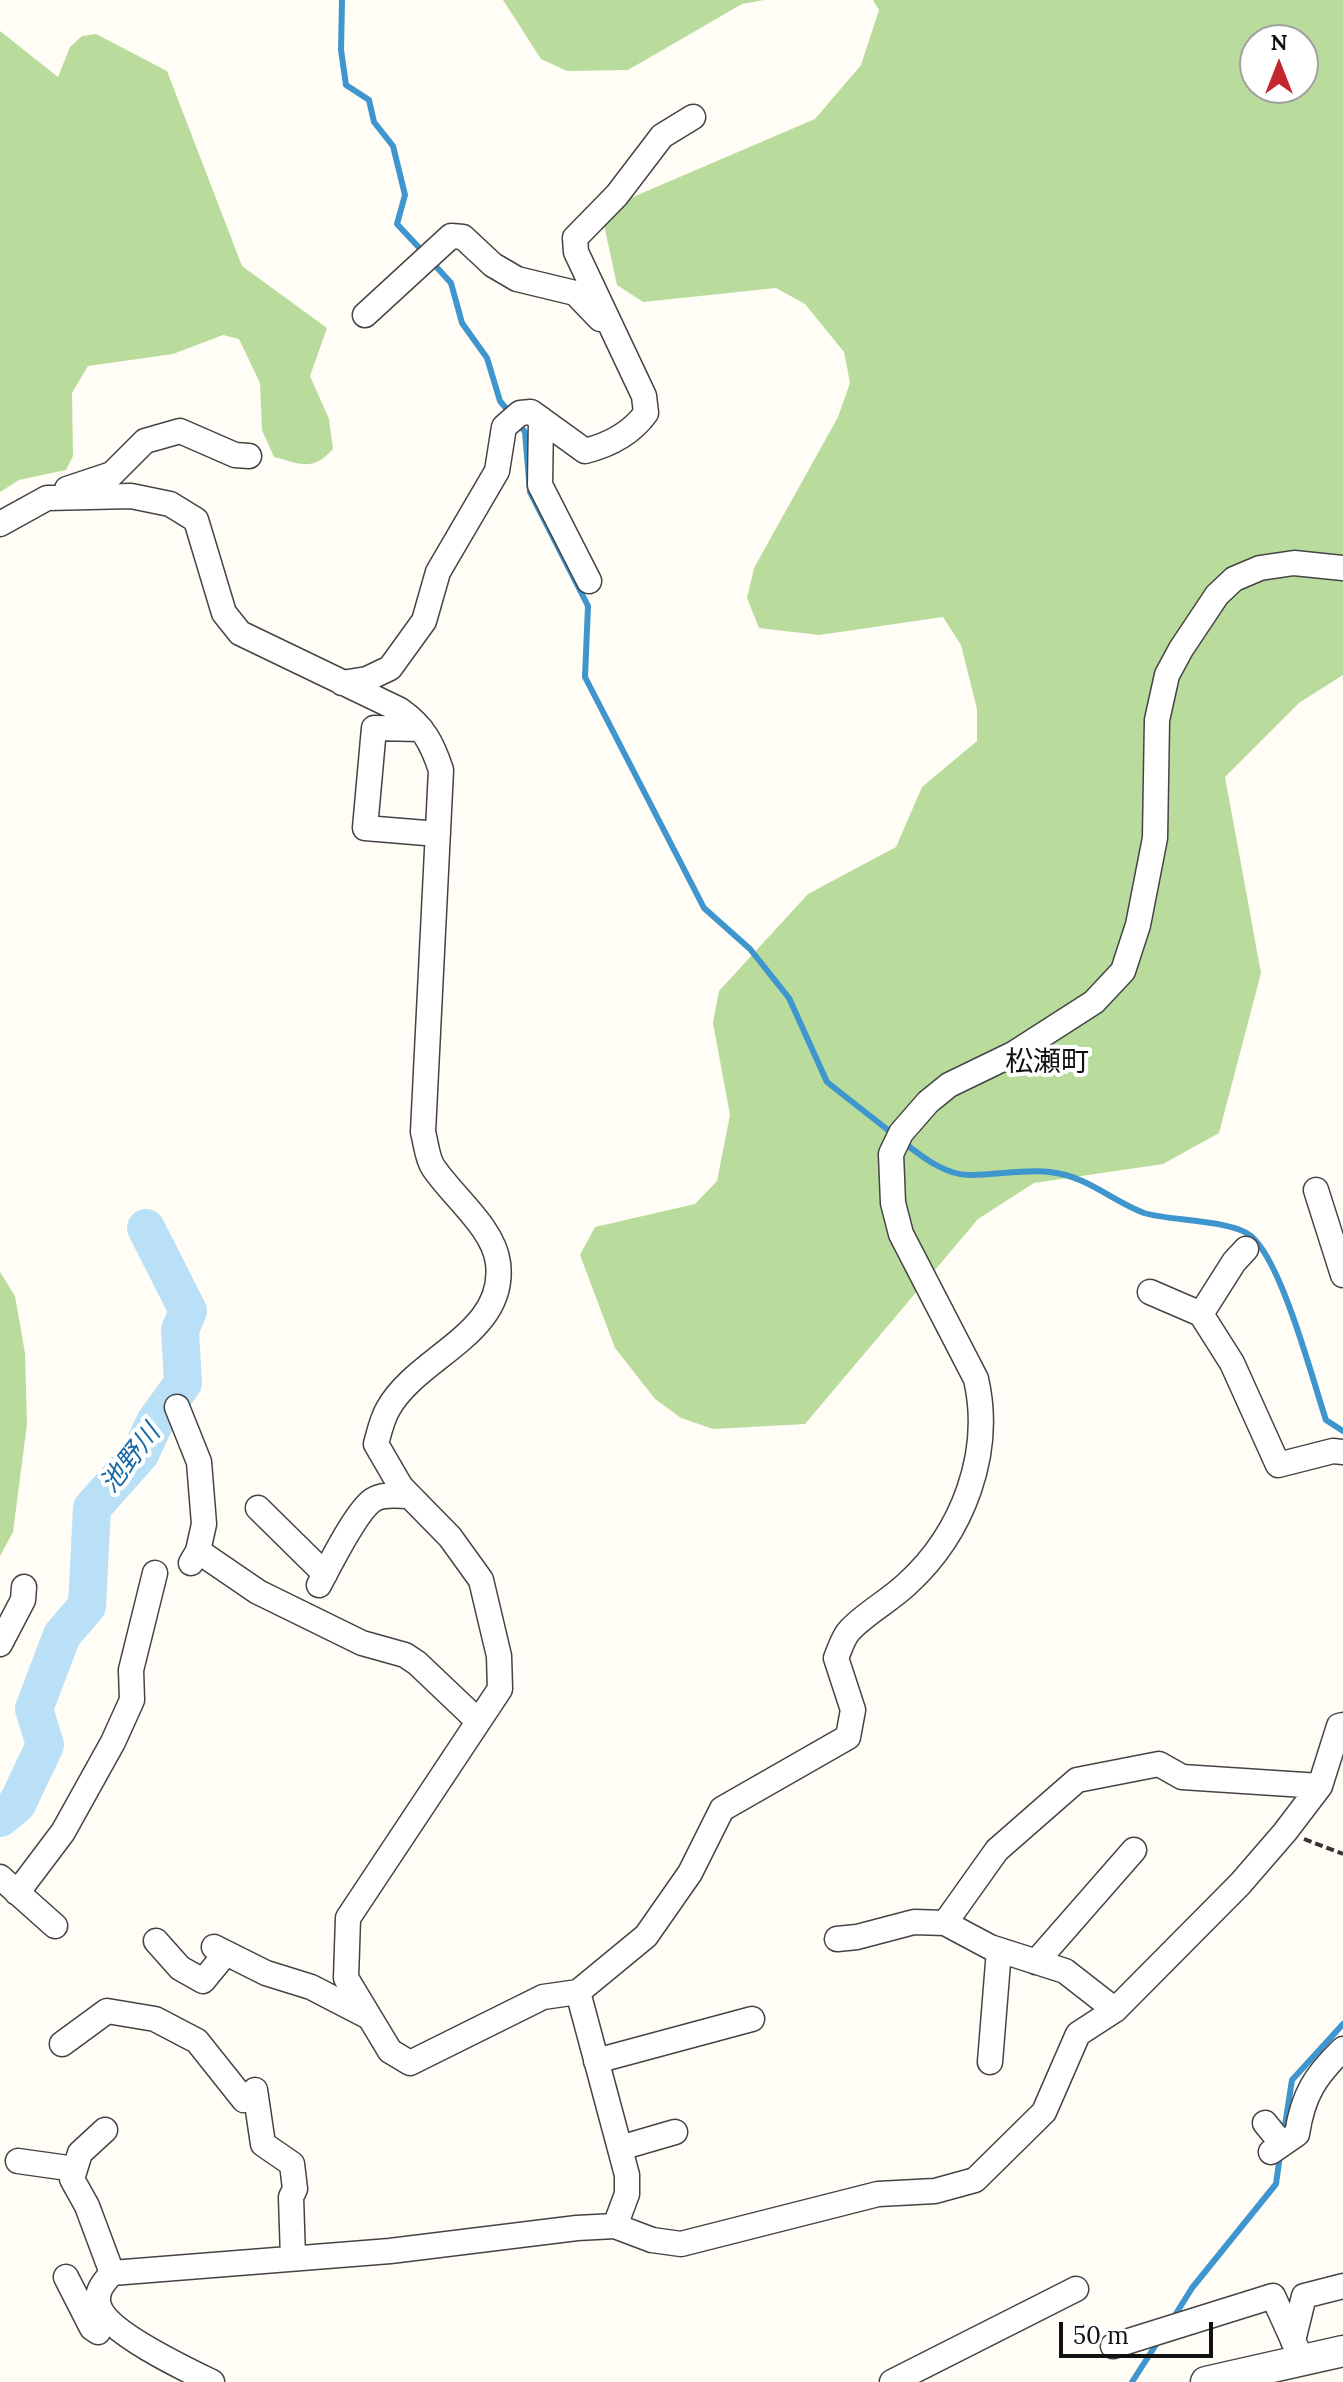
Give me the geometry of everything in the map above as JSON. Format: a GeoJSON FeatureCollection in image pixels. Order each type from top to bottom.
{"type":"FeatureCollection","features":[{"type":"Feature","properties":{"kind":"street"},"geometry":{"type":"LineString","coordinates":[[522,420],[585,451],[601,447],[635,428],[646,413],[644,396],[576,252],[575,238],[617,195],[662,136],[693,117]]}},
{"type":"Feature","properties":{"kind":"street"},"geometry":{"type":"LineString","coordinates":[[365,315],[451,236],[463,237],[493,265],[517,279],[575,293],[616,336]]}},
{"type":"Feature","properties":{"kind":"street"},"geometry":{"type":"LineString","coordinates":[[522,420],[540,485],[589,581]]}},
{"type":"Feature","properties":{"kind":"street"},"geometry":{"type":"LineString","coordinates":[[342,683],[367,679],[390,668],[424,621],[438,572],[497,471],[522,420]]}},
{"type":"Feature","properties":{"kind":"street"},"geometry":{"type":"LineString","coordinates":[[0,524],[76,485],[112,474],[145,441],[172,433],[180,431],[235,455],[249,456]]}},
{"type":"Feature","properties":{"kind":"street"},"geometry":{"type":"LineString","coordinates":[[47,498],[131,496],[170,504],[196,520],[224,613],[240,633],[400,710],[432,742],[441,770],[423,1132],[431,1165],[489,1238],[498,1262],[498,1291],[487,1315],[405,1387],[388,1408],[376,1444],[401,1487],[450,1537],[481,1580],[499,1656],[500,1689],[348,1918],[346,1978],[390,2051],[410,2063],[543,1997],[578,1992],[646,1936],[690,1873],[722,1809],[848,1737],[853,1710],[836,1658],[848,1632],[908,1583],[939,1548],[968,1498],[980,1444],[982,1404],[976,1379],[901,1234],[893,1203],[891,1154],[901,1133],[928,1102],[949,1085],[1013,1054],[1094,1002],[1123,971],[1138,925],[1155,838],[1157,720],[1167,675],[1217,595],[1234,579],[1260,568],[1294,563],[1343,568]]}},
{"type":"Feature","properties":{"kind":"street"},"geometry":{"type":"LineString","coordinates":[[421,729],[374,728],[365,828],[438,834]]}},
{"type":"Feature","properties":{"kind":"street"},"geometry":{"type":"LineString","coordinates":[[1316,1190],[1343,1275]]}},
{"type":"Feature","properties":{"kind":"street"},"geometry":{"type":"LineString","coordinates":[[1201,1314],[1234,1262],[1246,1249]]}},
{"type":"Feature","properties":{"kind":"street"},"geometry":{"type":"LineString","coordinates":[[1150,1292],[1201,1314],[1232,1363],[1278,1465],[1333,1451],[1343,1452]]}},
{"type":"Feature","properties":{"kind":"street"},"geometry":{"type":"LineString","coordinates":[[177,1407],[199,1462],[204,1524],[194,1558],[362,1643],[405,1655],[478,1721]]}},
{"type":"Feature","properties":{"kind":"street"},"geometry":{"type":"LineString","coordinates":[[258,1508],[322,1579],[345,1536],[372,1500],[386,1495],[410,1496]]}},
{"type":"Feature","properties":{"kind":"street"},"geometry":{"type":"LineString","coordinates":[[55,1926],[9,1885],[63,1832],[113,1742],[132,1700],[131,1670],[155,1573]]}},
{"type":"Feature","properties":{"kind":"street"},"geometry":{"type":"LineString","coordinates":[[0,1644],[23,1600],[24,1587]]}},
{"type":"Feature","properties":{"kind":"street"},"geometry":{"type":"LineString","coordinates":[[212,2382],[180,2367],[109,2323],[98,2305],[99,2288],[112,2273],[390,2251],[615,2226],[652,2240],[681,2244],[878,2194],[935,2191],[975,2180],[1044,2112],[1078,2034],[1115,2010],[1240,1884],[1285,1832],[1320,1786],[1339,1726],[1343,1725]]}},
{"type":"Feature","properties":{"kind":"street"},"geometry":{"type":"LineString","coordinates":[[945,1923],[997,1850],[1077,1780],[1159,1764],[1182,1777],[1320,1786]]}},
{"type":"Feature","properties":{"kind":"street"},"geometry":{"type":"LineString","coordinates":[[1036,1962],[1134,1850]]}},
{"type":"Feature","properties":{"kind":"street"},"geometry":{"type":"LineString","coordinates":[[837,1939],[914,1922],[945,1923],[999,1950],[1065,1971],[1115,2010]]}},
{"type":"Feature","properties":{"kind":"street"},"geometry":{"type":"LineString","coordinates":[[156,1941],[180,1968],[203,1981],[220,1950],[266,1973],[311,1987],[371,2019]]}},
{"type":"Feature","properties":{"kind":"street"},"geometry":{"type":"LineString","coordinates":[[990,2062],[999,1950]]}},
{"type":"Feature","properties":{"kind":"street"},"geometry":{"type":"LineString","coordinates":[[578,1992],[627,2175],[627,2194],[615,2226]]}},
{"type":"Feature","properties":{"kind":"street"},"geometry":{"type":"LineString","coordinates":[[62,2044],[107,2011],[155,2019],[197,2041],[244,2100],[262,2104],[263,2144],[292,2164],[295,2189],[291,2197],[293,2258]]}},
{"type":"Feature","properties":{"kind":"street"},"geometry":{"type":"LineString","coordinates":[[596,2061],[752,2019]]}},
{"type":"Feature","properties":{"kind":"street"},"geometry":{"type":"LineString","coordinates":[[1265,2123],[1276,2148],[1297,2134],[1301,2107],[1309,2091],[1321,2071],[1343,2049]]}},
{"type":"Feature","properties":{"kind":"street"},"geometry":{"type":"LineString","coordinates":[[105,2130],[80,2153],[72,2179],[87,2206],[112,2273]]}},
{"type":"Feature","properties":{"kind":"street"},"geometry":{"type":"LineString","coordinates":[[620,2148],[675,2132]]}},
{"type":"Feature","properties":{"kind":"street"},"geometry":{"type":"LineString","coordinates":[[18,2161],[75,2169]]}},
{"type":"Feature","properties":{"kind":"street"},"geometry":{"type":"LineString","coordinates":[[66,2277],[92,2328],[119,2347],[149,2361],[156,2352]]}},
{"type":"Feature","properties":{"kind":"street"},"geometry":{"type":"LineString","coordinates":[[1298,2361],[1304,2296],[1343,2286]]}},
{"type":"Feature","properties":{"kind":"street"},"geometry":{"type":"LineString","coordinates":[[892,2382],[1076,2289]]}},
{"type":"Feature","properties":{"kind":"street"},"geometry":{"type":"LineString","coordinates":[[1113,2346],[1273,2296],[1298,2361]]}},
{"type":"Feature","properties":{"kind":"street"},"geometry":{"type":"LineString","coordinates":[[1213,2381],[1343,2351]]}},
{"type":"Feature","properties":{"kind":"path"},"geometry":{"type":"LineString","coordinates":[[1285,1832],[1343,1854]]}},
{"type":"Feature","properties":{"kind":"green space"},"geometry":{"type":"Polygon","coordinates":[[[503,0],[764,0],[742,4],[628,70],[567,71],[541,59],[503,0]]]}},
{"type":"Feature","properties":{"kind":"green space"},"geometry":{"type":"Polygon","coordinates":[[[873,0],[1343,0],[1343,675],[1299,703],[1225,777],[1261,973],[1219,1133],[1163,1164],[1034,1183],[978,1219],[805,1424],[713,1429],[681,1418],[655,1399],[615,1348],[580,1255],[595,1227],[695,1204],[717,1181],[730,1115],[713,1023],[719,991],[808,894],[896,847],[922,787],[977,741],[977,709],[961,645],[943,617],[819,635],[759,628],[747,598],[754,568],[838,417],[850,383],[844,352],[805,304],[776,288],[643,302],[617,285],[604,225],[626,200],[815,119],[861,65],[879,10],[873,0]]]}},
{"type":"Feature","properties":{"kind":"green space"},"geometry":{"type":"Polygon","coordinates":[[[0,31],[58,77],[70,47],[82,36],[96,34],[167,71],[242,266],[327,328],[310,376],[329,419],[333,449],[326,456],[306,464],[274,457],[262,430],[260,383],[239,339],[223,335],[173,354],[88,366],[72,393],[73,456],[66,470],[19,480],[0,492],[0,31]]]}},
{"type":"Feature","properties":{"kind":"green space"},"geometry":{"type":"Polygon","coordinates":[[[0,1272],[15,1296],[25,1353],[27,1424],[13,1532],[0,1556],[0,1272]]]}},
{"type":"Feature","properties":{"kind":"waterway"},"geometry":{"type":"LineString","coordinates":[[342,0],[341,50],[346,85],[369,100],[374,122],[393,146],[405,195],[397,224],[425,254]]}},
{"type":"Feature","properties":{"kind":"waterway"},"geometry":{"type":"LineString","coordinates":[[432,262],[451,283],[462,323],[487,358],[500,401],[510,413]]}},
{"type":"Feature","properties":{"kind":"waterway"},"geometry":{"type":"LineString","coordinates":[[517,422],[525,432],[530,492],[588,606],[585,677],[704,908],[750,949],[789,998],[827,1082],[893,1134]]}},
{"type":"Feature","properties":{"kind":"waterway"},"geometry":{"type":"LineString","coordinates":[[902,1141],[934,1164],[952,1172],[971,1175],[1040,1171],[1063,1174],[1144,1213],[1230,1227],[1251,1236],[1263,1250],[1285,1295],[1326,1420],[1343,1431]]}},
{"type":"Feature","properties":{"kind":"waterway","name":"池野川"},"geometry":{"type":"LineString","coordinates":[[0,1818],[17,1804],[45,1745],[34,1709],[62,1635],[87,1606],[92,1508],[140,1454],[155,1422],[183,1383],[180,1330],[188,1311],[146,1228]]}},
{"type":"Feature","properties":{"kind":"waterway"},"geometry":{"type":"LineString","coordinates":[[1284,2132],[1292,2080],[1343,2024]]}},
{"type":"Feature","properties":{"kind":"waterway"},"geometry":{"type":"LineString","coordinates":[[1172,2320],[1192,2288],[1276,2184],[1280,2155]]}},
{"type":"Feature","properties":{"kind":"waterway"},"geometry":{"type":"LineString","coordinates":[[1132,2382],[1159,2340]]}},
{"type":"Feature","properties":{"kind":"district","name":"松瀬町"},"geometry":{"type":"Point","coordinates":[1047,1063]}}]}
